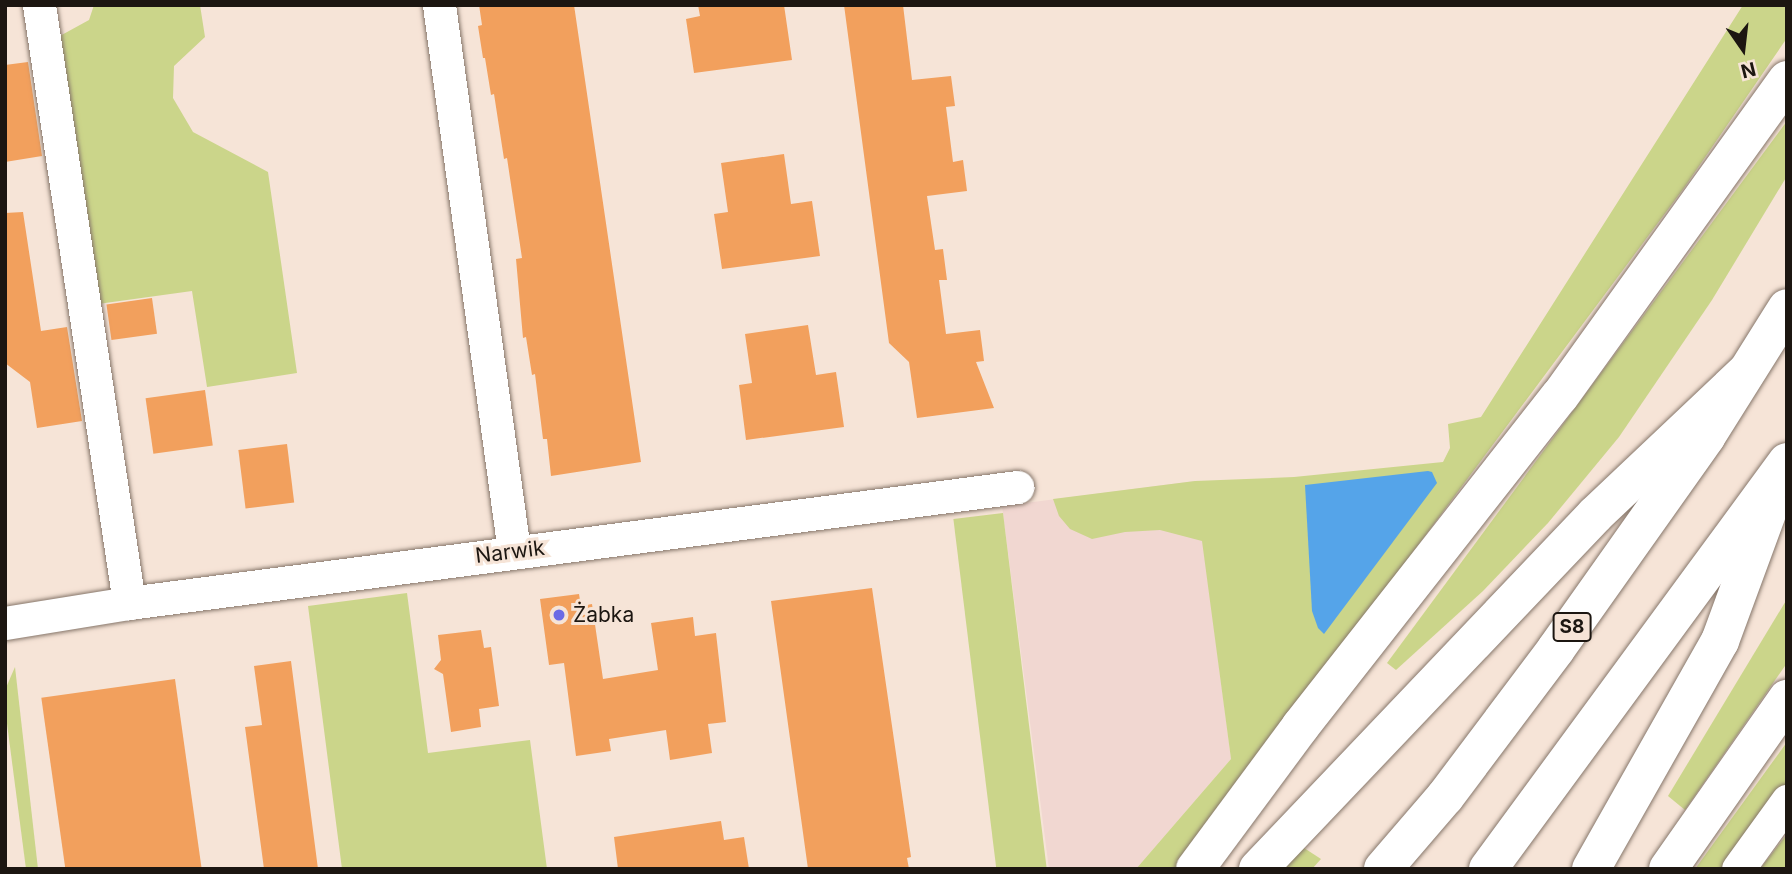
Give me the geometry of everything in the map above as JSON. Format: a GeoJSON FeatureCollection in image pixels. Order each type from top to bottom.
{"type":"FeatureCollection","features":[{"type":"Feature","properties":{"kind":"main road"},"geometry":{"type":"LineString","coordinates":[[1195,869],[1300,727],[1560,396],[1787,80]]}},
{"type":"Feature","properties":{"kind":"main road","name":"S8"},"geometry":{"type":"LineString","coordinates":[[1383,869],[1445,797],[1556,649],[1706,437],[1787,308]]}},
{"type":"Feature","properties":{"kind":"main road"},"geometry":{"type":"LineString","coordinates":[[1258,869],[1595,515],[1746,372]]}},
{"type":"Feature","properties":{"kind":"main road"},"geometry":{"type":"LineString","coordinates":[[1488,869],[1786,463]]}},
{"type":"Feature","properties":{"kind":"main road"},"geometry":{"type":"LineString","coordinates":[[1591,869],[1720,641],[1786,463]]}},
{"type":"Feature","properties":{"kind":"main road"},"geometry":{"type":"LineString","coordinates":[[1668,869],[1787,699]]}},
{"type":"Feature","properties":{"kind":"street"},"geometry":{"type":"LineString","coordinates":[[39,5],[129,603]]}},
{"type":"Feature","properties":{"kind":"street"},"geometry":{"type":"LineString","coordinates":[[439,5],[514,551]]}},
{"type":"Feature","properties":{"kind":"street","name":"Narwik"},"geometry":{"type":"LineString","coordinates":[[5,623],[129,603],[514,551],[1017,487]]}},
{"type":"Feature","properties":{"kind":"street"},"geometry":{"type":"LineString","coordinates":[[1738,869],[1787,801]]}},
{"type":"Feature","properties":{"kind":"shaded area"},"geometry":{"type":"Polygon","coordinates":[[[1195,481],[1231,759],[1136,869],[1049,869],[1002,506],[1195,481]]]}},
{"type":"Feature","properties":{"kind":"green space"},"geometry":{"type":"Polygon","coordinates":[[[94,5],[200,5],[205,37],[174,66],[173,98],[193,132],[268,172],[297,373],[207,387],[192,291],[98,304],[58,37],[89,20],[94,5]]]}},
{"type":"Feature","properties":{"kind":"green space"},"geometry":{"type":"Polygon","coordinates":[[[1743,5],[1787,5],[1787,38],[1684,188],[1177,869],[1136,869],[1231,759],[1202,541],[1160,530],[1125,532],[1092,539],[1070,529],[1059,516],[1053,499],[1195,481],[1294,477],[1443,462],[1450,448],[1448,424],[1481,417],[1743,5]]]}},
{"type":"Feature","properties":{"kind":"green space"},"geometry":{"type":"Polygon","coordinates":[[[1787,121],[1787,176],[1712,300],[1619,437],[1548,523],[1483,591],[1396,670],[1387,663],[1787,121]]]}},
{"type":"Feature","properties":{"kind":"green space"},"geometry":{"type":"Polygon","coordinates":[[[1003,513],[1047,869],[996,869],[953,519],[1003,513]]]}},
{"type":"Feature","properties":{"kind":"green space"},"geometry":{"type":"Polygon","coordinates":[[[407,593],[428,753],[530,740],[547,869],[342,869],[308,606],[407,593]]]}},
{"type":"Feature","properties":{"kind":"green space"},"geometry":{"type":"Polygon","coordinates":[[[1787,599],[1787,663],[1685,810],[1668,796],[1787,599]]]}},
{"type":"Feature","properties":{"kind":"green space"},"geometry":{"type":"Polygon","coordinates":[[[15,667],[38,869],[26,869],[6,716],[5,690],[15,667]]]}},
{"type":"Feature","properties":{"kind":"green space"},"geometry":{"type":"Polygon","coordinates":[[[1787,742],[1787,786],[1725,869],[1695,869],[1787,742]]]}},
{"type":"Feature","properties":{"kind":"green space"},"geometry":{"type":"Polygon","coordinates":[[[1787,834],[1787,869],[1760,869],[1787,834]]]}},
{"type":"Feature","properties":{"kind":"green space"},"geometry":{"type":"Polygon","coordinates":[[[1301,846],[1321,859],[1312,869],[1278,869],[1301,846]]]}},
{"type":"Feature","properties":{"kind":"water"},"geometry":{"type":"Polygon","coordinates":[[[1432,472],[1437,483],[1324,634],[1318,628],[1312,611],[1305,485],[1432,472]]]}},
{"type":"Feature","properties":{"kind":"building"},"geometry":{"type":"Polygon","coordinates":[[[479,5],[574,5],[641,462],[551,476],[547,439],[543,439],[535,374],[532,375],[526,337],[523,338],[516,259],[522,258],[507,158],[504,159],[494,94],[491,95],[483,58],[478,26],[482,25],[479,5]]]}},
{"type":"Feature","properties":{"kind":"building"},"geometry":{"type":"Polygon","coordinates":[[[698,5],[784,5],[792,60],[694,73],[686,19],[700,16],[698,5]]]}},
{"type":"Feature","properties":{"kind":"building"},"geometry":{"type":"Polygon","coordinates":[[[844,5],[903,5],[912,80],[951,76],[955,106],[946,107],[953,162],[963,160],[967,191],[927,196],[935,250],[943,249],[947,280],[939,280],[946,334],[980,330],[984,361],[976,362],[994,408],[917,418],[909,362],[889,343],[844,5]]]}},
{"type":"Feature","properties":{"kind":"building"},"geometry":{"type":"Polygon","coordinates":[[[28,62],[42,156],[5,162],[5,65],[28,62]]]}},
{"type":"Feature","properties":{"kind":"building"},"geometry":{"type":"Polygon","coordinates":[[[784,154],[791,204],[812,201],[820,256],[722,269],[714,214],[728,212],[721,163],[784,154]]]}},
{"type":"Feature","properties":{"kind":"building"},"geometry":{"type":"Polygon","coordinates":[[[23,212],[41,331],[67,327],[82,421],[37,428],[30,382],[5,363],[5,213],[23,212]]]}},
{"type":"Feature","properties":{"kind":"building"},"geometry":{"type":"Polygon","coordinates":[[[152,298],[157,334],[111,340],[106,304],[152,298]]]}},
{"type":"Feature","properties":{"kind":"building"},"geometry":{"type":"Polygon","coordinates":[[[808,325],[816,375],[836,372],[844,427],[746,440],[739,385],[752,383],[745,334],[808,325]]]}},
{"type":"Feature","properties":{"kind":"building"},"geometry":{"type":"Polygon","coordinates":[[[205,390],[213,445],[153,454],[146,398],[205,390]]]}},
{"type":"Feature","properties":{"kind":"building"},"geometry":{"type":"Polygon","coordinates":[[[287,444],[294,503],[246,509],[238,450],[287,444]]]}},
{"type":"Feature","properties":{"kind":"building"},"geometry":{"type":"Polygon","coordinates":[[[872,588],[911,857],[907,858],[909,869],[808,869],[771,601],[872,588]]]}},
{"type":"Feature","properties":{"kind":"building"},"geometry":{"type":"Polygon","coordinates":[[[579,594],[581,606],[592,604],[603,679],[658,670],[651,623],[693,617],[695,636],[716,633],[726,722],[708,724],[712,753],[670,760],[666,730],[609,739],[611,751],[576,756],[564,663],[549,665],[540,599],[579,594]]]}},
{"type":"Feature","properties":{"kind":"building"},"geometry":{"type":"Polygon","coordinates":[[[481,630],[484,648],[491,647],[499,706],[479,709],[481,727],[451,732],[443,674],[434,669],[441,660],[438,635],[481,630]]]}},
{"type":"Feature","properties":{"kind":"building"},"geometry":{"type":"Polygon","coordinates":[[[291,661],[318,869],[264,869],[245,727],[262,725],[254,666],[291,661]]]}},
{"type":"Feature","properties":{"kind":"building"},"geometry":{"type":"Polygon","coordinates":[[[175,679],[202,869],[65,869],[41,698],[175,679]]]}},
{"type":"Feature","properties":{"kind":"building"},"geometry":{"type":"Polygon","coordinates":[[[721,821],[724,840],[744,837],[749,869],[618,869],[614,837],[721,821]]]}},
{"type":"Feature","properties":{"kind":"place","name":"Żabka"},"geometry":{"type":"Point","coordinates":[559,615]}}]}
